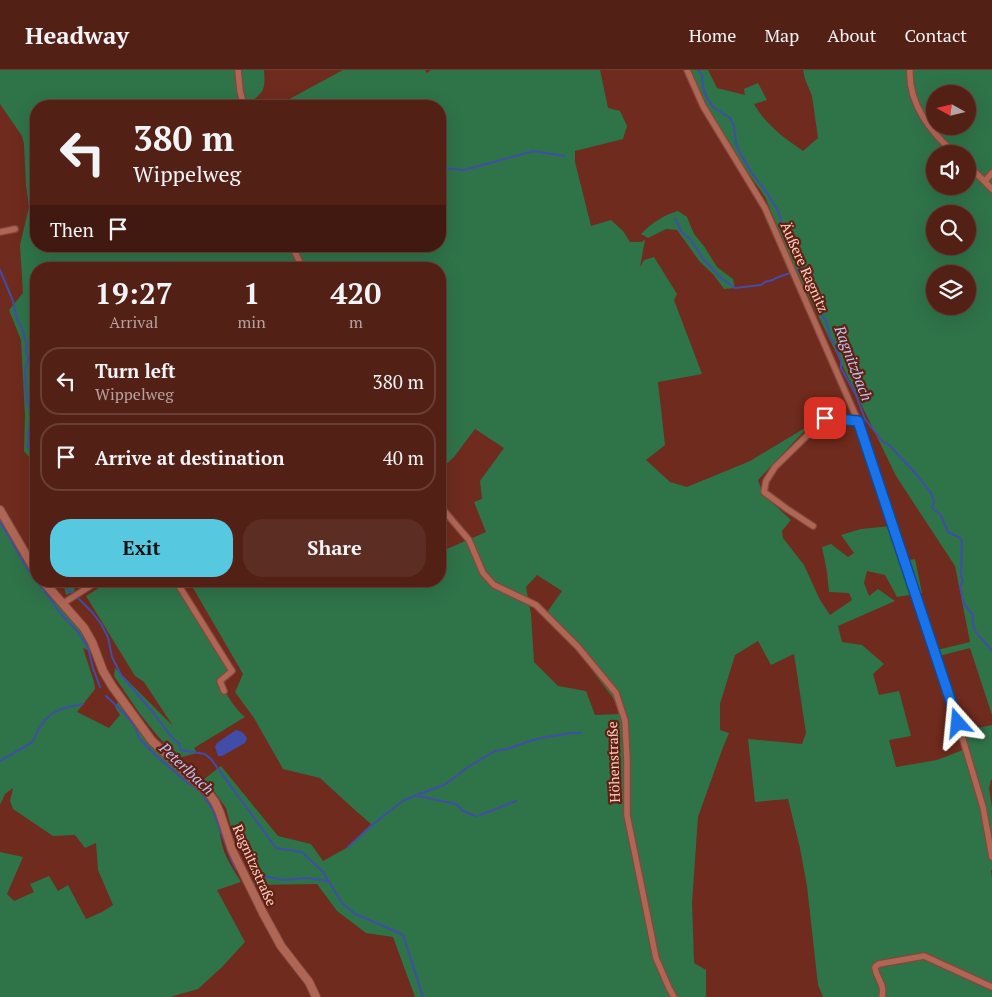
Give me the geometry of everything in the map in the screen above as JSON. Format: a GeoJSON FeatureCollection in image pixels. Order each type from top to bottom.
{"type":"FeatureCollection","features":[{"type":"Feature","properties":{"kind":"main road"},"geometry":{"type":"LineString","coordinates":[[0,510],[30,562]]}},
{"type":"Feature","properties":{"kind":"main road","name":"Ragnitzstraße"},"geometry":{"type":"LineString","coordinates":[[48,587],[84,628],[92,642],[103,671],[152,741],[210,795],[215,802],[232,850],[263,913],[281,946],[309,982],[316,997]]}},
{"type":"Feature","properties":{"kind":"street"},"geometry":{"type":"LineString","coordinates":[[238,70],[242,100]]}},
{"type":"Feature","properties":{"kind":"street","name":"Äußere Ragnitz"},"geometry":{"type":"LineString","coordinates":[[687,70],[703,106],[765,208],[858,421],[984,807],[992,857]]}},
{"type":"Feature","properties":{"kind":"street"},"geometry":{"type":"LineString","coordinates":[[910,70],[911,87],[922,115],[931,130],[945,145]]}},
{"type":"Feature","properties":{"kind":"street"},"geometry":{"type":"LineString","coordinates":[[976,173],[992,189]]}},
{"type":"Feature","properties":{"kind":"street"},"geometry":{"type":"LineString","coordinates":[[985,181],[992,173]]}},
{"type":"Feature","properties":{"kind":"street"},"geometry":{"type":"LineString","coordinates":[[0,232],[16,229]]}},
{"type":"Feature","properties":{"kind":"street"},"geometry":{"type":"LineString","coordinates":[[812,526],[764,492],[766,481],[775,467],[825,418],[858,421]]}},
{"type":"Feature","properties":{"kind":"street","name":"Höhenstraße"},"geometry":{"type":"LineString","coordinates":[[446,513],[469,540],[483,573],[494,585],[536,605],[578,647],[616,693],[625,720],[627,815],[656,958],[674,997]]}},
{"type":"Feature","properties":{"kind":"street"},"geometry":{"type":"LineString","coordinates":[[62,604],[89,587]]}},
{"type":"Feature","properties":{"kind":"street"},"geometry":{"type":"LineString","coordinates":[[180,587],[232,671],[220,681],[224,691]]}},
{"type":"Feature","properties":{"kind":"street"},"geometry":{"type":"LineString","coordinates":[[882,997],[883,987],[875,967],[879,964],[924,956],[992,987]]}},
{"type":"Feature","properties":{"kind":"green space"},"geometry":{"type":"Polygon","coordinates":[[[0,70],[264,70],[262,91],[253,100],[30,100],[30,252],[446,252],[446,100],[288,100],[343,70],[425,70],[427,73],[431,70],[600,70],[608,108],[620,111],[627,126],[623,139],[575,151],[575,162],[591,226],[611,220],[623,231],[630,242],[645,240],[640,267],[644,260],[654,257],[677,294],[674,300],[702,374],[658,382],[665,445],[646,460],[670,482],[687,487],[750,461],[810,425],[758,480],[763,494],[791,520],[782,531],[783,538],[804,565],[820,600],[830,615],[852,600],[849,593],[829,592],[822,547],[831,544],[848,557],[854,553],[841,535],[861,529],[891,526],[903,561],[915,559],[922,593],[897,597],[885,575],[867,571],[864,583],[869,596],[878,589],[895,601],[838,626],[842,642],[862,645],[884,664],[873,674],[879,695],[899,691],[911,736],[889,740],[896,767],[937,760],[968,748],[963,731],[992,725],[992,779],[989,788],[992,808],[992,997],[823,997],[818,985],[807,886],[788,799],[755,802],[748,739],[802,744],[806,733],[794,654],[771,665],[758,641],[735,655],[720,704],[720,730],[729,733],[698,817],[692,903],[694,963],[706,970],[706,997],[415,997],[393,937],[366,933],[337,911],[317,884],[254,885],[251,864],[238,845],[226,808],[203,780],[221,766],[278,836],[311,844],[323,861],[348,847],[371,824],[320,778],[283,769],[254,718],[235,692],[243,674],[192,587],[446,587],[446,549],[486,532],[474,502],[482,499],[480,481],[504,448],[475,429],[446,464],[446,262],[30,262],[30,458],[24,451],[25,416],[21,340],[9,310],[23,293],[20,245],[29,207],[22,136],[0,104],[0,70]],[[537,575],[526,587],[531,614],[534,662],[558,686],[586,691],[595,715],[620,714],[613,698],[570,641],[545,615],[562,591],[537,575]]]}},
{"type":"Feature","properties":{"kind":"green space"},"geometry":{"type":"Polygon","coordinates":[[[684,70],[708,70],[717,88],[745,95],[744,89],[758,83],[767,100],[754,104],[759,112],[776,130],[803,151],[818,138],[812,96],[803,70],[992,70],[992,185],[986,177],[982,181],[992,193],[992,715],[970,648],[939,656],[937,650],[970,642],[955,566],[896,476],[792,262],[765,197],[697,100],[684,70]]]}},
{"type":"Feature","properties":{"kind":"green space"},"geometry":{"type":"Polygon","coordinates":[[[678,211],[687,217],[694,234],[717,267],[733,279],[735,288],[724,289],[713,274],[700,262],[677,230],[666,229],[648,238],[641,234],[658,220],[678,211]]]}},
{"type":"Feature","properties":{"kind":"green space"},"geometry":{"type":"Polygon","coordinates":[[[0,518],[30,568],[30,587],[44,587],[79,629],[92,652],[83,648],[95,689],[77,712],[109,728],[120,715],[115,707],[118,702],[164,759],[203,790],[216,808],[224,852],[241,882],[217,890],[245,942],[198,989],[170,997],[0,997],[0,852],[23,857],[7,894],[14,901],[34,892],[30,884],[49,876],[58,891],[68,885],[86,919],[113,905],[98,870],[96,843],[85,848],[75,835],[53,836],[13,809],[10,801],[13,788],[5,794],[0,805],[0,518]]]}},
{"type":"Feature","properties":{"kind":"green space"},"geometry":{"type":"Polygon","coordinates":[[[64,587],[74,587],[75,591],[66,595],[64,587]]]}},
{"type":"Feature","properties":{"kind":"green space"},"geometry":{"type":"Polygon","coordinates":[[[100,587],[180,587],[232,671],[220,681],[231,700],[245,717],[194,748],[197,753],[182,757],[172,752],[140,714],[114,676],[115,668],[173,726],[144,682],[135,676],[86,596],[100,587]]]}},
{"type":"Feature","properties":{"kind":"shaded area"},"geometry":{"type":"Polygon","coordinates":[[[236,730],[242,732],[245,736],[247,739],[245,743],[222,756],[218,756],[215,747],[217,743],[236,730]]]}},
{"type":"Feature","properties":{"kind":"waterway","name":"Ragnitzbach"},"geometry":{"type":"LineString","coordinates":[[698,70],[702,75],[706,96],[713,107],[730,118],[734,126],[736,144],[739,151],[777,209],[781,225],[793,249],[799,255],[809,289],[819,313],[826,320],[830,337],[841,361],[841,368],[856,395],[865,419],[882,441],[889,445],[917,475],[931,493],[934,501],[932,507],[940,514],[948,532],[962,541],[961,576],[963,581],[960,586],[964,604],[973,615],[974,627],[978,635],[992,651]]}},
{"type":"Feature","properties":{"kind":"waterway"},"geometry":{"type":"LineString","coordinates":[[446,168],[464,170],[533,151],[564,156]]}},
{"type":"Feature","properties":{"kind":"waterway"},"geometry":{"type":"LineString","coordinates":[[675,218],[682,233],[690,239],[704,260],[721,278],[735,288],[761,285],[790,273]]}},
{"type":"Feature","properties":{"kind":"waterway","name":"Ragnitzbach"},"geometry":{"type":"LineString","coordinates":[[796,271],[803,268]]}},
{"type":"Feature","properties":{"kind":"waterway"},"geometry":{"type":"LineString","coordinates":[[0,270],[13,301],[17,320],[27,344],[28,358],[25,371],[27,400],[30,410]]}},
{"type":"Feature","properties":{"kind":"waterway"},"geometry":{"type":"LineString","coordinates":[[30,421],[29,442],[27,446],[30,450]]}},
{"type":"Feature","properties":{"kind":"waterway","name":"Peterlbach"},"geometry":{"type":"LineString","coordinates":[[0,522],[30,573]]}},
{"type":"Feature","properties":{"kind":"waterway","name":"Peterlbach"},"geometry":{"type":"LineString","coordinates":[[41,587],[62,615],[78,632],[88,648],[100,687]]}},
{"type":"Feature","properties":{"kind":"waterway"},"geometry":{"type":"LineString","coordinates":[[67,587],[73,594]]}},
{"type":"Feature","properties":{"kind":"waterway"},"geometry":{"type":"LineString","coordinates":[[77,597],[101,624],[108,637],[112,657],[121,675],[173,739],[179,743],[181,750],[205,754],[211,759],[276,848],[302,852],[323,872],[342,903],[355,914],[403,935],[423,997]]}},
{"type":"Feature","properties":{"kind":"waterway","name":"Peterlbach"},"geometry":{"type":"LineString","coordinates":[[106,696],[135,726],[139,738],[154,754],[201,792],[213,810],[236,869]]}},
{"type":"Feature","properties":{"kind":"waterway"},"geometry":{"type":"LineString","coordinates":[[0,761],[33,741],[44,721],[53,713],[64,708],[83,704]]}},
{"type":"Feature","properties":{"kind":"waterway"},"geometry":{"type":"LineString","coordinates":[[348,847],[404,800],[446,784],[468,767],[495,751],[536,739],[581,733]]}},
{"type":"Feature","properties":{"kind":"waterway"},"geometry":{"type":"LineString","coordinates":[[418,796],[456,804],[463,811],[476,816]]}},
{"type":"Feature","properties":{"kind":"waterway"},"geometry":{"type":"LineString","coordinates":[[480,815],[516,801]]}},
{"type":"Feature","properties":{"kind":"waterway","name":"Peterlbach"},"geometry":{"type":"LineString","coordinates":[[253,876],[283,880],[309,878],[327,881]]}},
{"type":"Feature","properties":{"kind":"route"},"geometry":{"type":"LineString","coordinates":[[825,418],[858,421],[958,723]]}}]}
